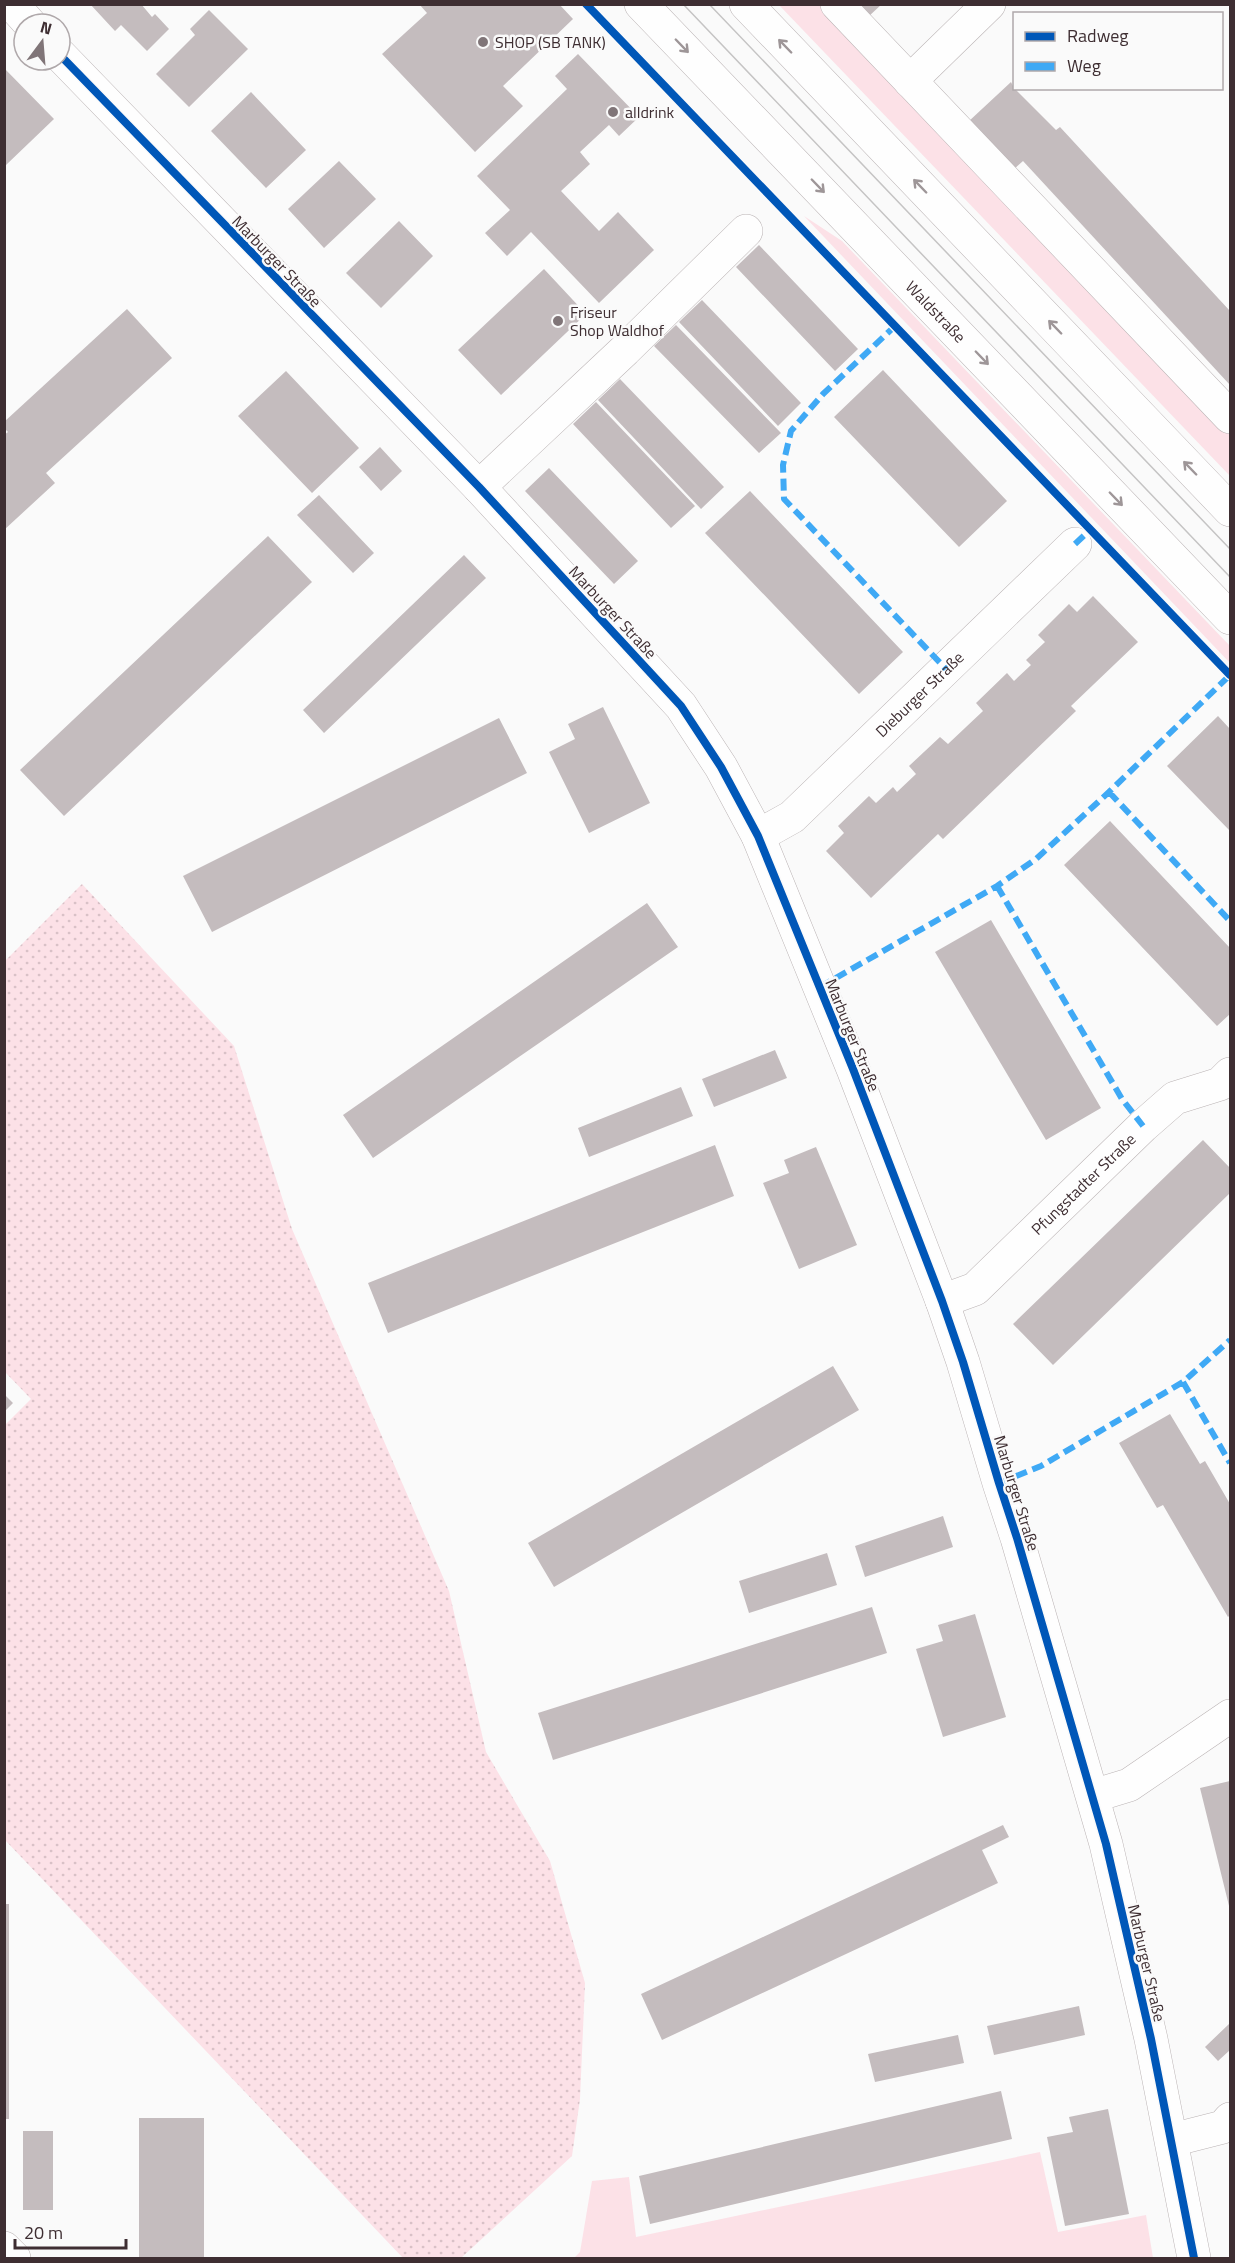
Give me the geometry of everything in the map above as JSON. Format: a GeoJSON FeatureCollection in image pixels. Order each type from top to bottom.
{"type":"FeatureCollection","features":[{"type":"Feature","properties":{"kind":"street","name":"Waldstraße"},"geometry":{"type":"LineString","coordinates":[[641,4],[1230,618]]}},
{"type":"Feature","properties":{"kind":"street"},"geometry":{"type":"LineString","coordinates":[[746,4],[1230,510]]}},
{"type":"Feature","properties":{"kind":"street"},"geometry":{"type":"LineString","coordinates":[[837,4],[1230,417]]}},
{"type":"Feature","properties":{"kind":"street"},"geometry":{"type":"LineString","coordinates":[[910,81],[989,4]]}},
{"type":"Feature","properties":{"kind":"street","name":"Marburger Straße"},"geometry":{"type":"LineString","coordinates":[[72,67],[480,487],[681,706],[721,768],[758,836],[853,1069],[942,1301],[1017,1538],[1093,1796],[1136,1972],[1172,2140],[1194,2259]]}},
{"type":"Feature","properties":{"kind":"street"},"geometry":{"type":"LineString","coordinates":[[480,487],[625,350],[746,231]]}},
{"type":"Feature","properties":{"kind":"street","name":"Dieburger Straße"},"geometry":{"type":"LineString","coordinates":[[758,836],[792,817],[1075,544]]}},
{"type":"Feature","properties":{"kind":"street","name":"Pfungstadter Straße"},"geometry":{"type":"LineString","coordinates":[[942,1301],[975,1289],[1143,1126],[1175,1098],[1220,1084],[1230,1074]]}},
{"type":"Feature","properties":{"kind":"street"},"geometry":{"type":"LineString","coordinates":[[1093,1796],[1129,1785],[1230,1716]]}},
{"type":"Feature","properties":{"kind":"street"},"geometry":{"type":"LineString","coordinates":[[1172,2140],[1223,2127],[1230,2119]]}},
{"type":"Feature","properties":{"kind":"street"},"geometry":{"type":"LineString","coordinates":[[4,2248],[14,2259]]}},
{"type":"Feature","properties":{"kind":"shaded area"},"geometry":{"type":"Polygon","coordinates":[[[779,5],[819,5],[1230,435],[1230,476],[779,5]]]}},
{"type":"Feature","properties":{"kind":"shaded area"},"geometry":{"type":"Polygon","coordinates":[[[804,216],[842,241],[1230,646],[1230,663],[804,216]]]}},
{"type":"Feature","properties":{"kind":"shaded area"},"geometry":{"type":"Polygon","coordinates":[[[82,884],[234,1046],[292,1229],[449,1591],[486,1752],[550,1861],[585,1983],[580,2099],[572,2156],[461,2258],[403,2258],[5,1840],[5,1425],[31,1399],[5,1372],[5,961],[82,884]]]}},
{"type":"Feature","properties":{"kind":"shaded area"},"geometry":{"type":"Polygon","coordinates":[[[1040,2152],[1058,2232],[1146,2215],[1153,2258],[574,2258],[580,2252],[592,2181],[629,2177],[636,2237],[1040,2152]]]}},
{"type":"Feature","properties":{"kind":"building"},"geometry":{"type":"Polygon","coordinates":[[[90,4],[141,4],[152,17],[155,14],[169,29],[147,51],[121,25],[115,31],[90,4]]]}},
{"type":"Feature","properties":{"kind":"building"},"geometry":{"type":"Polygon","coordinates":[[[419,4],[559,4],[573,19],[503,86],[523,106],[475,152],[382,54],[427,13],[419,4]]]}},
{"type":"Feature","properties":{"kind":"building"},"geometry":{"type":"Polygon","coordinates":[[[856,4],[882,4],[868,17],[856,4]]]}},
{"type":"Feature","properties":{"kind":"building"},"geometry":{"type":"Polygon","coordinates":[[[209,10],[248,49],[189,107],[156,74],[195,35],[190,29],[209,10]]]}},
{"type":"Feature","properties":{"kind":"building"},"geometry":{"type":"Polygon","coordinates":[[[578,54],[639,117],[619,136],[609,125],[580,152],[590,164],[561,191],[599,231],[618,212],[654,250],[599,303],[531,232],[507,256],[485,233],[510,210],[477,176],[567,89],[555,76],[578,54]]]}},
{"type":"Feature","properties":{"kind":"building"},"geometry":{"type":"Polygon","coordinates":[[[4,68],[54,119],[6,165],[4,163],[4,68]]]}},
{"type":"Feature","properties":{"kind":"building"},"geometry":{"type":"Polygon","coordinates":[[[1011,82],[1013,90],[1016,90],[1056,130],[1060,127],[1230,311],[1230,385],[1023,161],[1013,170],[968,122],[1011,82]]]}},
{"type":"Feature","properties":{"kind":"building"},"geometry":{"type":"Polygon","coordinates":[[[251,92],[306,150],[266,188],[211,131],[251,92]]]}},
{"type":"Feature","properties":{"kind":"building"},"geometry":{"type":"Polygon","coordinates":[[[339,161],[376,199],[324,248],[288,209],[339,161]]]}},
{"type":"Feature","properties":{"kind":"building"},"geometry":{"type":"Polygon","coordinates":[[[399,221],[433,256],[381,308],[346,273],[399,221]]]}},
{"type":"Feature","properties":{"kind":"building"},"geometry":{"type":"Polygon","coordinates":[[[759,245],[858,349],[835,371],[736,267],[759,245]]]}},
{"type":"Feature","properties":{"kind":"building"},"geometry":{"type":"Polygon","coordinates":[[[544,269],[586,314],[501,395],[458,350],[544,269]]]}},
{"type":"Feature","properties":{"kind":"building"},"geometry":{"type":"Polygon","coordinates":[[[702,300],[801,403],[778,426],[679,322],[702,300]]]}},
{"type":"Feature","properties":{"kind":"building"},"geometry":{"type":"Polygon","coordinates":[[[127,309],[172,358],[46,473],[55,483],[4,530],[4,435],[8,432],[4,428],[4,422],[127,309]]]}},
{"type":"Feature","properties":{"kind":"building"},"geometry":{"type":"Polygon","coordinates":[[[676,325],[781,433],[759,453],[654,346],[676,325]]]}},
{"type":"Feature","properties":{"kind":"building"},"geometry":{"type":"Polygon","coordinates":[[[883,370],[1007,501],[959,547],[834,417],[883,370]]]}},
{"type":"Feature","properties":{"kind":"building"},"geometry":{"type":"Polygon","coordinates":[[[286,371],[359,448],[312,493],[238,416],[286,371]]]}},
{"type":"Feature","properties":{"kind":"building"},"geometry":{"type":"Polygon","coordinates":[[[620,379],[724,487],[701,509],[598,400],[620,379]]]}},
{"type":"Feature","properties":{"kind":"building"},"geometry":{"type":"Polygon","coordinates":[[[596,402],[695,506],[671,528],[573,424],[596,402]]]}},
{"type":"Feature","properties":{"kind":"building"},"geometry":{"type":"Polygon","coordinates":[[[380,447],[402,471],[381,491],[359,467],[380,447]]]}},
{"type":"Feature","properties":{"kind":"building"},"geometry":{"type":"Polygon","coordinates":[[[549,468],[638,561],[614,584],[525,491],[549,468]]]}},
{"type":"Feature","properties":{"kind":"building"},"geometry":{"type":"Polygon","coordinates":[[[750,491],[903,652],[859,694],[705,533],[750,491]]]}},
{"type":"Feature","properties":{"kind":"building"},"geometry":{"type":"Polygon","coordinates":[[[319,495],[374,553],[353,573],[297,515],[319,495]]]}},
{"type":"Feature","properties":{"kind":"building"},"geometry":{"type":"Polygon","coordinates":[[[268,536],[312,582],[64,816],[20,770],[268,536]]]}},
{"type":"Feature","properties":{"kind":"building"},"geometry":{"type":"Polygon","coordinates":[[[464,555],[486,578],[324,733],[303,710],[464,555]]]}},
{"type":"Feature","properties":{"kind":"building"},"geometry":{"type":"Polygon","coordinates":[[[1093,596],[1138,642],[1071,706],[1076,711],[943,839],[938,834],[871,898],[826,851],[844,833],[838,826],[869,796],[876,803],[893,787],[897,792],[916,774],[909,766],[940,737],[948,744],[983,711],[976,703],[1007,673],[1014,681],[1031,665],[1026,660],[1045,642],[1038,635],[1069,604],[1077,612],[1093,596]]]}},
{"type":"Feature","properties":{"kind":"building"},"geometry":{"type":"Polygon","coordinates":[[[603,707],[650,803],[589,833],[549,752],[575,739],[568,724],[603,707]]]}},
{"type":"Feature","properties":{"kind":"building"},"geometry":{"type":"Polygon","coordinates":[[[1218,716],[1230,729],[1230,831],[1167,766],[1218,716]]]}},
{"type":"Feature","properties":{"kind":"building"},"geometry":{"type":"Polygon","coordinates":[[[499,718],[527,773],[212,932],[183,876],[499,718]]]}},
{"type":"Feature","properties":{"kind":"building"},"geometry":{"type":"Polygon","coordinates":[[[1110,821],[1230,948],[1230,1014],[1217,1026],[1064,865],[1110,821]]]}},
{"type":"Feature","properties":{"kind":"building"},"geometry":{"type":"Polygon","coordinates":[[[647,903],[678,947],[373,1158],[343,1115],[647,903]]]}},
{"type":"Feature","properties":{"kind":"building"},"geometry":{"type":"Polygon","coordinates":[[[991,920],[1101,1108],[1046,1140],[935,952],[991,920]]]}},
{"type":"Feature","properties":{"kind":"building"},"geometry":{"type":"Polygon","coordinates":[[[775,1050],[787,1078],[714,1107],[702,1079],[775,1050]]]}},
{"type":"Feature","properties":{"kind":"building"},"geometry":{"type":"Polygon","coordinates":[[[681,1087],[693,1116],[589,1157],[578,1128],[681,1087]]]}},
{"type":"Feature","properties":{"kind":"building"},"geometry":{"type":"Polygon","coordinates":[[[1203,1140],[1230,1168],[1230,1193],[1053,1365],[1013,1324],[1203,1140]]]}},
{"type":"Feature","properties":{"kind":"building"},"geometry":{"type":"Polygon","coordinates":[[[715,1145],[734,1196],[388,1333],[368,1283],[715,1145]]]}},
{"type":"Feature","properties":{"kind":"building"},"geometry":{"type":"Polygon","coordinates":[[[816,1147],[857,1245],[799,1269],[763,1183],[789,1173],[784,1160],[816,1147]]]}},
{"type":"Feature","properties":{"kind":"building"},"geometry":{"type":"Polygon","coordinates":[[[833,1366],[859,1410],[554,1587],[528,1543],[833,1366]]]}},
{"type":"Feature","properties":{"kind":"building"},"geometry":{"type":"Polygon","coordinates":[[[4,1394],[13,1403],[4,1412],[4,1394]]]}},
{"type":"Feature","properties":{"kind":"building"},"geometry":{"type":"Polygon","coordinates":[[[1170,1414],[1200,1464],[1205,1461],[1230,1504],[1230,1615],[1228,1617],[1163,1505],[1157,1508],[1119,1443],[1170,1414]]]}},
{"type":"Feature","properties":{"kind":"building"},"geometry":{"type":"Polygon","coordinates":[[[943,1516],[953,1547],[865,1577],[855,1546],[943,1516]]]}},
{"type":"Feature","properties":{"kind":"building"},"geometry":{"type":"Polygon","coordinates":[[[827,1553],[837,1585],[749,1613],[739,1581],[827,1553]]]}},
{"type":"Feature","properties":{"kind":"building"},"geometry":{"type":"Polygon","coordinates":[[[872,1607],[887,1653],[553,1760],[538,1713],[872,1607]]]}},
{"type":"Feature","properties":{"kind":"building"},"geometry":{"type":"Polygon","coordinates":[[[975,1614],[1006,1717],[943,1737],[916,1649],[943,1641],[938,1625],[975,1614]]]}},
{"type":"Feature","properties":{"kind":"building"},"geometry":{"type":"Polygon","coordinates":[[[1230,1781],[1230,1910],[1200,1788],[1230,1781]]]}},
{"type":"Feature","properties":{"kind":"building"},"geometry":{"type":"Polygon","coordinates":[[[1003,1825],[1009,1837],[982,1850],[998,1883],[662,2040],[641,1994],[1003,1825]]]}},
{"type":"Feature","properties":{"kind":"building"},"geometry":{"type":"Polygon","coordinates":[[[4,1904],[9,1904],[9,2119],[4,2119],[4,1904]]]}},
{"type":"Feature","properties":{"kind":"building"},"geometry":{"type":"Polygon","coordinates":[[[1079,2006],[1085,2035],[994,2055],[987,2026],[1079,2006]]]}},
{"type":"Feature","properties":{"kind":"building"},"geometry":{"type":"Polygon","coordinates":[[[1229,2024],[1230,2050],[1218,2061],[1205,2047],[1229,2024]]]}},
{"type":"Feature","properties":{"kind":"building"},"geometry":{"type":"Polygon","coordinates":[[[958,2035],[964,2063],[875,2082],[868,2054],[958,2035]]]}},
{"type":"Feature","properties":{"kind":"building"},"geometry":{"type":"Polygon","coordinates":[[[1001,2091],[1012,2139],[650,2224],[639,2176],[1001,2091]]]}},
{"type":"Feature","properties":{"kind":"building"},"geometry":{"type":"Polygon","coordinates":[[[1108,2109],[1129,2214],[1065,2226],[1047,2137],[1073,2132],[1069,2117],[1108,2109]]]}},
{"type":"Feature","properties":{"kind":"building"},"geometry":{"type":"Polygon","coordinates":[[[139,2118],[204,2118],[204,2258],[139,2258],[139,2118]]]}},
{"type":"Feature","properties":{"kind":"building"},"geometry":{"type":"Polygon","coordinates":[[[23,2131],[53,2131],[53,2210],[23,2210],[23,2131]]]}},
{"type":"Feature","properties":{"kind":"tram line"},"geometry":{"type":"LineString","coordinates":[[683,4],[1230,577]]}},
{"type":"Feature","properties":{"kind":"tram line"},"geometry":{"type":"LineString","coordinates":[[709,4],[1230,549]]}},
{"type":"Feature","properties":{"kind":"marked path"},"geometry":{"type":"LineString","coordinates":[[896,325],[823,394],[791,431],[783,465],[784,499],[946,669]]}},
{"type":"Feature","properties":{"kind":"marked path"},"geometry":{"type":"LineString","coordinates":[[1075,544],[1090,530]]}},
{"type":"Feature","properties":{"kind":"marked path"},"geometry":{"type":"LineString","coordinates":[[820,987],[997,886],[1036,859],[1230,675]]}},
{"type":"Feature","properties":{"kind":"marked path"},"geometry":{"type":"LineString","coordinates":[[1109,792],[1230,921]]}},
{"type":"Feature","properties":{"kind":"marked path"},"geometry":{"type":"LineString","coordinates":[[997,886],[1122,1099],[1143,1126]]}},
{"type":"Feature","properties":{"kind":"marked path"},"geometry":{"type":"LineString","coordinates":[[999,1483],[1041,1466],[1183,1382],[1230,1340]]}},
{"type":"Feature","properties":{"kind":"marked path"},"geometry":{"type":"LineString","coordinates":[[1183,1382],[1230,1463]]}},
{"type":"Feature","properties":{"kind":"cycle path"},"geometry":{"type":"LineString","coordinates":[[586,4],[1230,675]]}},
{"type":"Feature","properties":{"kind":"cycle path"},"geometry":{"type":"LineString","coordinates":[[72,67],[479,487],[681,706],[721,767],[758,836],[853,1069],[942,1301],[1017,1538],[1106,1844],[1151,2039],[1194,2258]]}},
{"type":"Feature","properties":{"kind":"place","name":"SHOP (SB TANK)"},"geometry":{"type":"Point","coordinates":[483,42]}},
{"type":"Feature","properties":{"kind":"place","name":"alldrink"},"geometry":{"type":"Point","coordinates":[613,112]}},
{"type":"Feature","properties":{"kind":"place","name":"Friseur Shop Waldhof"},"geometry":{"type":"Point","coordinates":[558,321]}}]}
